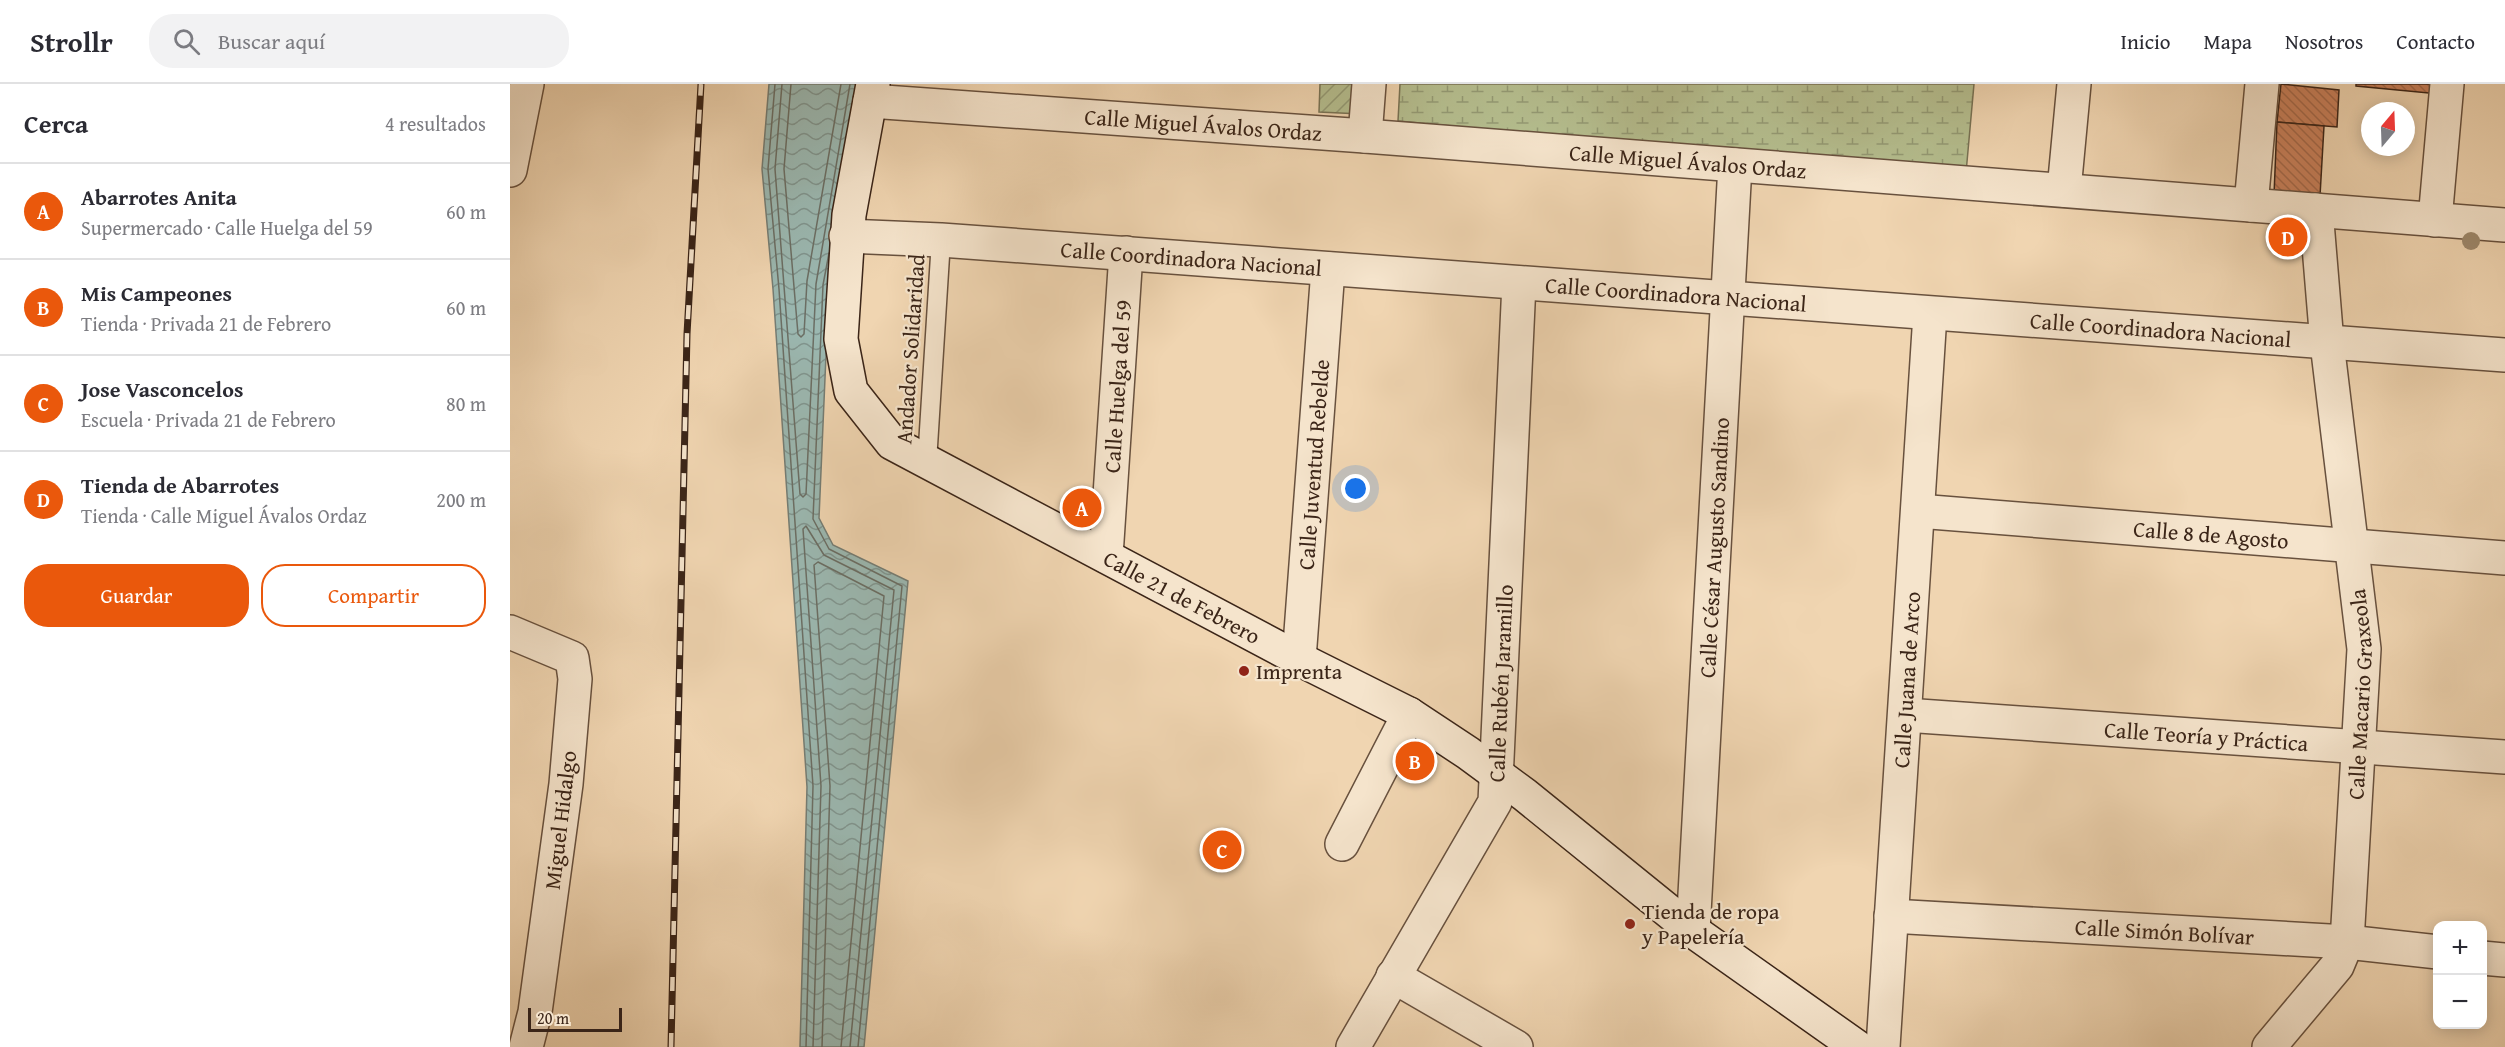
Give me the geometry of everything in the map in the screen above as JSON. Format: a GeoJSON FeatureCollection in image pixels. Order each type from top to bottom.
{"type":"FeatureCollection","features":[{"type":"Feature","properties":{"kind":"street"},"geometry":{"type":"LineString","coordinates":[[510,170],[527,84]]}},
{"type":"Feature","properties":{"kind":"street"},"geometry":{"type":"LineString","coordinates":[[1365,136],[1369,84]]}},
{"type":"Feature","properties":{"kind":"street"},"geometry":{"type":"LineString","coordinates":[[2064,190],[2074,84]]}},
{"type":"Feature","properties":{"kind":"street"},"geometry":{"type":"LineString","coordinates":[[2251,205],[2262,84]]}},
{"type":"Feature","properties":{"kind":"street"},"geometry":{"type":"LineString","coordinates":[[2434,220],[2447,84]]}},
{"type":"Feature","properties":{"kind":"street","name":"Calle Miguel Ávalos Ordaz"},"geometry":{"type":"LineString","coordinates":[[872,92],[1365,136],[2505,225]]}},
{"type":"Feature","properties":{"kind":"street","name":"Calle 21 de Febrero"},"geometry":{"type":"LineString","coordinates":[[872,92],[846,237],[841,339],[851,391],[892,443],[1299,659],[1409,714],[1468,753],[1525,795],[1693,931],[1857,1047]]}},
{"type":"Feature","properties":{"kind":"street","name":"Calle César Augusto Sandino"},"geometry":{"type":"LineString","coordinates":[[1693,931],[1735,165]]}},
{"type":"Feature","properties":{"kind":"street","name":"Calle Macario Graxeola"},"geometry":{"type":"LineString","coordinates":[[2270,1047],[2337,966],[2347,942],[2364,649],[2327,343],[2316,210]]}},
{"type":"Feature","properties":{"kind":"street","name":"Calle Coordinadora Nacional"},"geometry":{"type":"LineString","coordinates":[[846,237],[941,240],[2505,355]]}},
{"type":"Feature","properties":{"kind":"street","name":"Calle Huelga del 59"},"geometry":{"type":"LineString","coordinates":[[1106,556],[1126,254]]}},
{"type":"Feature","properties":{"kind":"street","name":"Calle Juventud Rebelde"},"geometry":{"type":"LineString","coordinates":[[1299,659],[1328,269]]}},
{"type":"Feature","properties":{"kind":"street","name":"Calle Rubén Jaramillo"},"geometry":{"type":"LineString","coordinates":[[1353,1047],[1495,802],[1519,283]]}},
{"type":"Feature","properties":{"kind":"street","name":"Calle Juana de Arco"},"geometry":{"type":"LineString","coordinates":[[1883,1047],[1930,314]]}},
{"type":"Feature","properties":{"kind":"street","name":"Calle 8 de Agosto"},"geometry":{"type":"LineString","coordinates":[[1918,511],[2505,558]]}},
{"type":"Feature","properties":{"kind":"street","name":"Miguel Hidalgo"},"geometry":{"type":"LineString","coordinates":[[510,633],[572,658],[575,679],[565,796],[535,1011],[526,1047]]}},
{"type":"Feature","properties":{"kind":"street"},"geometry":{"type":"LineString","coordinates":[[1342,844],[1409,714]]}},
{"type":"Feature","properties":{"kind":"street","name":"Calle Teoría y Práctica"},"geometry":{"type":"LineString","coordinates":[[1905,715],[2505,757]]}},
{"type":"Feature","properties":{"kind":"street","name":"Calle Simón Bolívar"},"geometry":{"type":"LineString","coordinates":[[1891,916],[2347,942],[2433,951]]}},
{"type":"Feature","properties":{"kind":"street"},"geometry":{"type":"LineString","coordinates":[[2487,958],[2505,960]]}},
{"type":"Feature","properties":{"kind":"street"},"geometry":{"type":"LineString","coordinates":[[1393,976],[1516,1047]]}},
{"type":"Feature","properties":{"kind":"lane","name":"Andador Solidaridad"},"geometry":{"type":"LineString","coordinates":[[927,462],[941,240]]}},
{"type":"Feature","properties":{"kind":"green space"},"geometry":{"type":"Polygon","coordinates":[[[1320,84],[1364,84],[1361,114],[1319,112],[1320,84]]]}},
{"type":"Feature","properties":{"kind":"green space"},"geometry":{"type":"Polygon","coordinates":[[[1400,84],[1974,84],[1966,173],[1398,121],[1400,84]]]}},
{"type":"Feature","properties":{"kind":"water"},"geometry":{"type":"Polygon","coordinates":[[[769,84],[864,84],[829,285],[819,518],[833,545],[908,581],[864,1047],[800,1047],[807,787],[773,289],[762,169],[769,84]]]}},
{"type":"Feature","properties":{"kind":"building"},"geometry":{"type":"Polygon","coordinates":[[[2281,84],[2339,90],[2337,127],[2277,122],[2281,84]]]}},
{"type":"Feature","properties":{"kind":"building"},"geometry":{"type":"Polygon","coordinates":[[[2356,84],[2440,84],[2439,94],[2356,86],[2356,84]]]}},
{"type":"Feature","properties":{"kind":"building"},"geometry":{"type":"Polygon","coordinates":[[[2277,122],[2324,126],[2320,196],[2274,195],[2277,122]]]}},
{"type":"Feature","properties":{"kind":"railway"},"geometry":{"type":"LineString","coordinates":[[671,1047],[687,334],[701,84]]}},
{"type":"Feature","properties":{"kind":"place","name":"Tienda de Abarrotes"},"geometry":{"type":"Point","coordinates":[2288,237]}},
{"type":"Feature","properties":{"kind":"place","name":"Abarrotes Anita"},"geometry":{"type":"Point","coordinates":[1082,508]}},
{"type":"Feature","properties":{"kind":"place","name":"Imprenta"},"geometry":{"type":"Point","coordinates":[1244,671]}},
{"type":"Feature","properties":{"kind":"place","name":"Mis Campeones"},"geometry":{"type":"Point","coordinates":[1415,761]}},
{"type":"Feature","properties":{"kind":"place","name":"Jose Vasconcelos"},"geometry":{"type":"Point","coordinates":[1222,850]}},
{"type":"Feature","properties":{"kind":"place","name":"Tienda de ropa y Papelería"},"geometry":{"type":"Point","coordinates":[1630,924]}}]}
